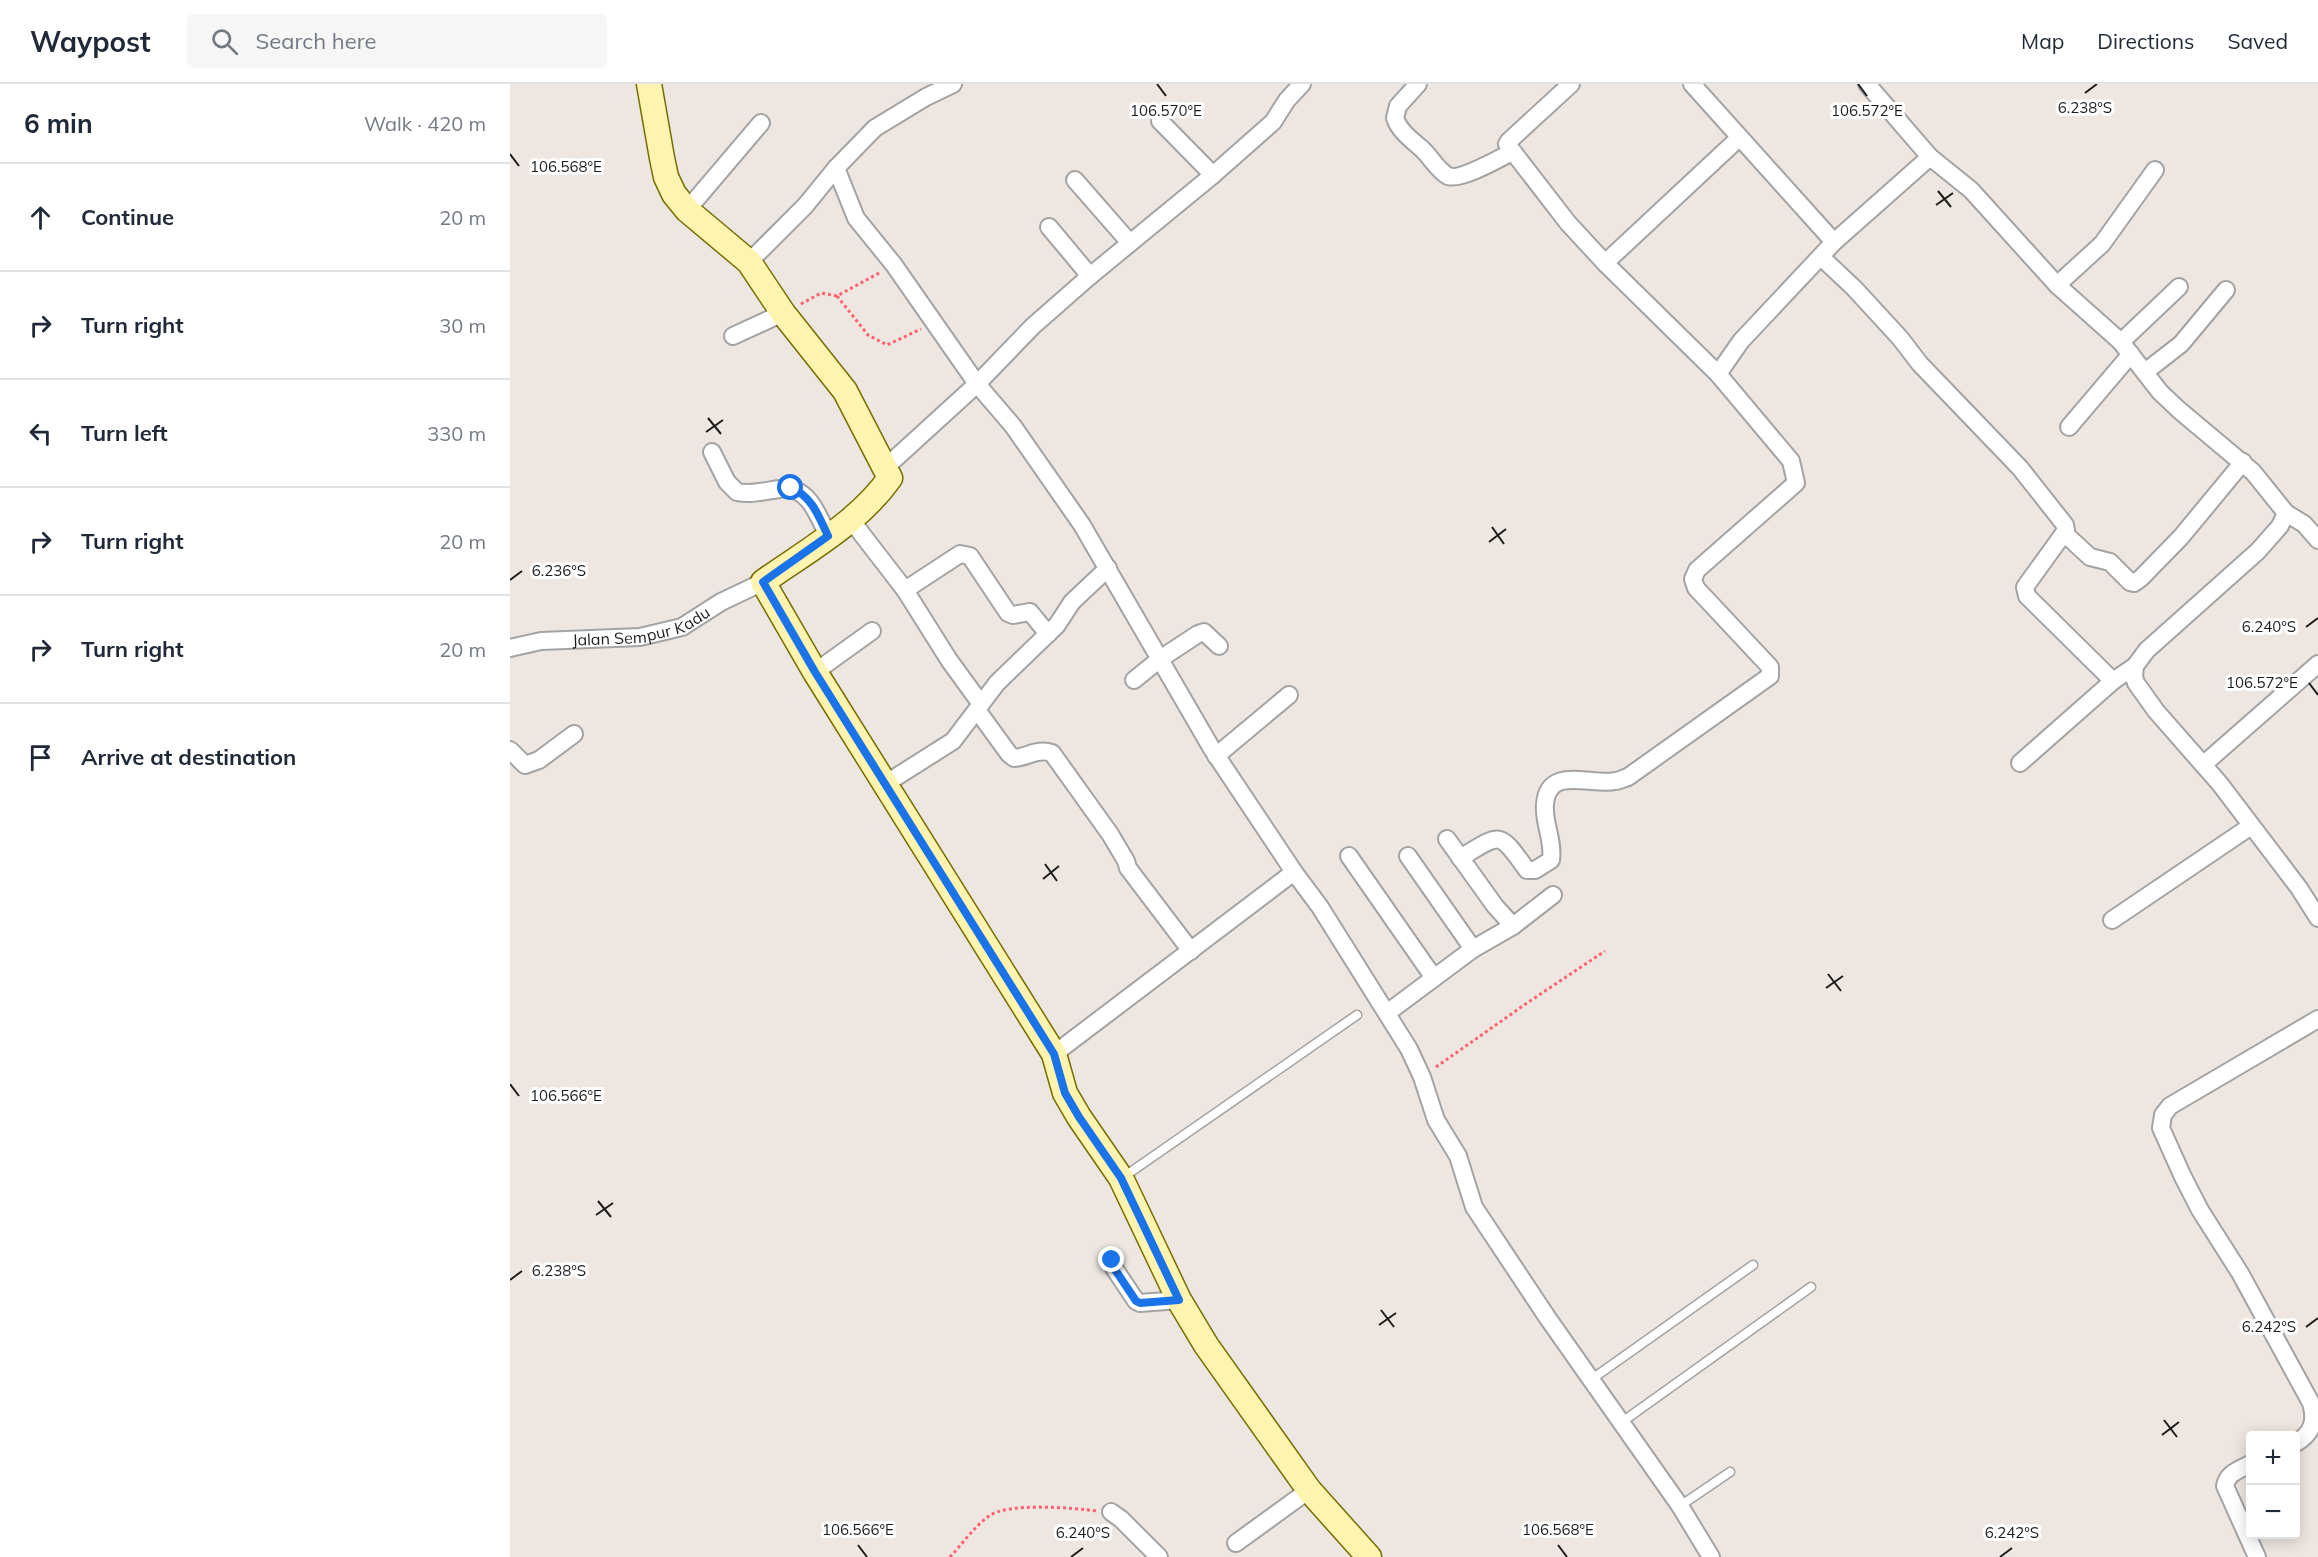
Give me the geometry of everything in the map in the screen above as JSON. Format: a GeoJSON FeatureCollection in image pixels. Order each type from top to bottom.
{"type":"FeatureCollection","features":[{"type":"Feature","properties":{"kind":"street"},"geometry":{"type":"LineString","coordinates":[[649,84],[666,177],[674,194],[687,210],[749,262],[783,313],[845,391],[890,478],[876,497],[851,520],[763,582],[815,672],[1054,1054],[1065,1093],[1121,1178],[1179,1300],[1231,1382],[1308,1490],[1369,1557]]}},
{"type":"Feature","properties":{"kind":"street"},"geometry":{"type":"LineString","coordinates":[[749,262],[805,206],[836,168],[875,128],[954,84]]}},
{"type":"Feature","properties":{"kind":"street"},"geometry":{"type":"LineString","coordinates":[[886,467],[977,384],[1033,326],[1273,122],[1287,100],[1302,84]]}},
{"type":"Feature","properties":{"kind":"street"},"geometry":{"type":"LineString","coordinates":[[1419,84],[1396,109],[1395,118],[1405,133],[1445,174],[1453,177],[1464,174],[1512,153]]}},
{"type":"Feature","properties":{"kind":"street"},"geometry":{"type":"LineString","coordinates":[[1460,858],[1492,839],[1500,839],[1507,842],[1527,870],[1535,870],[1551,860],[1544,806],[1547,793],[1556,783],[1573,779],[1614,782],[1628,777],[1770,676],[1770,667],[1696,588],[1693,579],[1696,570],[1796,483],[1791,461],[1718,374],[1605,263],[1568,223],[1512,153],[1507,144],[1509,141],[1571,84]]}},
{"type":"Feature","properties":{"kind":"street"},"geometry":{"type":"LineString","coordinates":[[1692,84],[1834,242]]}},
{"type":"Feature","properties":{"kind":"street"},"geometry":{"type":"LineString","coordinates":[[1867,84],[1930,157],[1971,190],[2057,285],[2126,348],[2179,410],[2243,462],[2286,513],[2304,524],[2318,540]]}},
{"type":"Feature","properties":{"kind":"street"},"geometry":{"type":"LineString","coordinates":[[1160,121],[1213,175]]}},
{"type":"Feature","properties":{"kind":"street"},"geometry":{"type":"LineString","coordinates":[[687,210],[761,123]]}},
{"type":"Feature","properties":{"kind":"street"},"geometry":{"type":"LineString","coordinates":[[1605,263],[1739,138]]}},
{"type":"Feature","properties":{"kind":"street"},"geometry":{"type":"LineString","coordinates":[[1718,374],[1741,341],[1834,242],[1930,157]]}},
{"type":"Feature","properties":{"kind":"street"},"geometry":{"type":"LineString","coordinates":[[836,168],[856,218],[894,266],[977,384],[1013,426],[1108,567],[1216,756],[1320,907],[1409,1049],[1422,1077],[1436,1120],[1462,1167],[1474,1207],[1546,1317],[1680,1506],[1711,1557]]}},
{"type":"Feature","properties":{"kind":"street"},"geometry":{"type":"LineString","coordinates":[[2057,285],[2102,244],[2155,170]]}},
{"type":"Feature","properties":{"kind":"street"},"geometry":{"type":"LineString","coordinates":[[1075,180],[1130,243]]}},
{"type":"Feature","properties":{"kind":"street"},"geometry":{"type":"LineString","coordinates":[[1049,227],[1090,276]]}},
{"type":"Feature","properties":{"kind":"street"},"geometry":{"type":"LineString","coordinates":[[1821,257],[1854,288],[1900,338],[1920,364],[2020,468],[2065,525],[2064,534],[2025,588],[2025,592],[2113,681]]}},
{"type":"Feature","properties":{"kind":"street"},"geometry":{"type":"LineString","coordinates":[[2069,426],[2126,348],[2179,286]]}},
{"type":"Feature","properties":{"kind":"street"},"geometry":{"type":"LineString","coordinates":[[2145,372],[2181,344],[2226,290]]}},
{"type":"Feature","properties":{"kind":"street"},"geometry":{"type":"LineString","coordinates":[[733,336],[783,313]]}},
{"type":"Feature","properties":{"kind":"street"},"geometry":{"type":"LineString","coordinates":[[712,452],[727,482],[737,492],[759,494],[791,488],[802,492],[815,509],[828,536]]}},
{"type":"Feature","properties":{"kind":"street"},"geometry":{"type":"LineString","coordinates":[[2064,534],[2083,552],[2096,560],[2110,562],[2130,582],[2134,583],[2181,537],[2243,462]]}},
{"type":"Feature","properties":{"kind":"street"},"geometry":{"type":"LineString","coordinates":[[2020,763],[2113,681],[2135,666],[2147,650],[2258,551],[2280,526],[2286,513]]}},
{"type":"Feature","properties":{"kind":"street"},"geometry":{"type":"LineString","coordinates":[[851,520],[905,590],[1009,754],[1014,758],[1021,758],[1037,751],[1052,753],[1110,834],[1128,868],[1191,951]]}},
{"type":"Feature","properties":{"kind":"street"},"geometry":{"type":"LineString","coordinates":[[905,590],[960,554],[966,554],[970,556],[1008,613],[1013,615],[1030,612],[1048,634]]}},
{"type":"Feature","properties":{"kind":"street"},"geometry":{"type":"LineString","coordinates":[[885,784],[953,741],[997,683],[1048,634],[1061,620],[1071,602],[1108,567]]}},
{"type":"Feature","properties":{"kind":"street","name":"Jalan Sempur Kadu"},"geometry":{"type":"LineString","coordinates":[[510,648],[541,641],[640,637],[682,627],[721,602],[763,582]]}},
{"type":"Feature","properties":{"kind":"street"},"geometry":{"type":"LineString","coordinates":[[815,672],[872,631]]}},
{"type":"Feature","properties":{"kind":"street"},"geometry":{"type":"LineString","coordinates":[[1134,680],[1160,658],[1204,632],[1219,646]]}},
{"type":"Feature","properties":{"kind":"street"},"geometry":{"type":"LineString","coordinates":[[2204,764],[2318,664]]}},
{"type":"Feature","properties":{"kind":"street"},"geometry":{"type":"LineString","coordinates":[[2135,666],[2136,683],[2156,711],[2196,759],[2204,764],[2299,888],[2318,918]]}},
{"type":"Feature","properties":{"kind":"street"},"geometry":{"type":"LineString","coordinates":[[1216,756],[1289,695]]}},
{"type":"Feature","properties":{"kind":"street"},"geometry":{"type":"LineString","coordinates":[[510,750],[525,765],[539,760],[574,734]]}},
{"type":"Feature","properties":{"kind":"street"},"geometry":{"type":"LineString","coordinates":[[2112,920],[2251,826]]}},
{"type":"Feature","properties":{"kind":"street"},"geometry":{"type":"LineString","coordinates":[[1447,839],[1495,906],[1513,926]]}},
{"type":"Feature","properties":{"kind":"street"},"geometry":{"type":"LineString","coordinates":[[1349,855],[1434,978]]}},
{"type":"Feature","properties":{"kind":"street"},"geometry":{"type":"LineString","coordinates":[[1408,856],[1473,949]]}},
{"type":"Feature","properties":{"kind":"street"},"geometry":{"type":"LineString","coordinates":[[1054,1054],[1294,872]]}},
{"type":"Feature","properties":{"kind":"street"},"geometry":{"type":"LineString","coordinates":[[1387,1013],[1473,949],[1513,926],[1552,895]]}},
{"type":"Feature","properties":{"kind":"street"},"geometry":{"type":"LineString","coordinates":[[2300,1440],[2307,1437],[2312,1426],[2315,1414],[2311,1403],[2240,1273],[2200,1210],[2162,1128],[2163,1114],[2170,1106],[2318,1019]]}},
{"type":"Feature","properties":{"kind":"street"},"geometry":{"type":"LineString","coordinates":[[1112,1260],[1114,1268],[1136,1301],[1140,1303],[1179,1300]]}},
{"type":"Feature","properties":{"kind":"street"},"geometry":{"type":"LineString","coordinates":[[2246,1466],[2226,1479],[2225,1486],[2257,1557]]}},
{"type":"Feature","properties":{"kind":"street"},"geometry":{"type":"LineString","coordinates":[[1236,1543],[1308,1490]]}},
{"type":"Feature","properties":{"kind":"street"},"geometry":{"type":"LineString","coordinates":[[1111,1512],[1159,1557]]}},
{"type":"Feature","properties":{"kind":"lane"},"geometry":{"type":"LineString","coordinates":[[1121,1178],[1357,1015]]}},
{"type":"Feature","properties":{"kind":"lane"},"geometry":{"type":"LineString","coordinates":[[1592,1379],[1754,1265]]}},
{"type":"Feature","properties":{"kind":"lane"},"geometry":{"type":"LineString","coordinates":[[1622,1422],[1811,1287]]}},
{"type":"Feature","properties":{"kind":"lane"},"geometry":{"type":"LineString","coordinates":[[1680,1506],[1730,1472]]}},
{"type":"Feature","properties":{"kind":"path"},"geometry":{"type":"LineString","coordinates":[[783,313],[821,293],[837,296],[894,266]]}},
{"type":"Feature","properties":{"kind":"path"},"geometry":{"type":"LineString","coordinates":[[837,296],[868,335],[887,345],[933,323]]}},
{"type":"Feature","properties":{"kind":"path"},"geometry":{"type":"LineString","coordinates":[[1422,1077],[1605,951]]}},
{"type":"Feature","properties":{"kind":"path"},"geometry":{"type":"LineString","coordinates":[[950,1557],[988,1516],[1000,1511],[1060,1507],[1111,1512]]}},
{"type":"Feature","properties":{"kind":"route"},"geometry":{"type":"LineString","coordinates":[[791,488],[802,492],[815,509],[828,536],[763,582],[815,672],[1054,1054],[1065,1093],[1121,1178],[1179,1300],[1140,1303],[1136,1301],[1114,1268],[1112,1260]]}}]}
